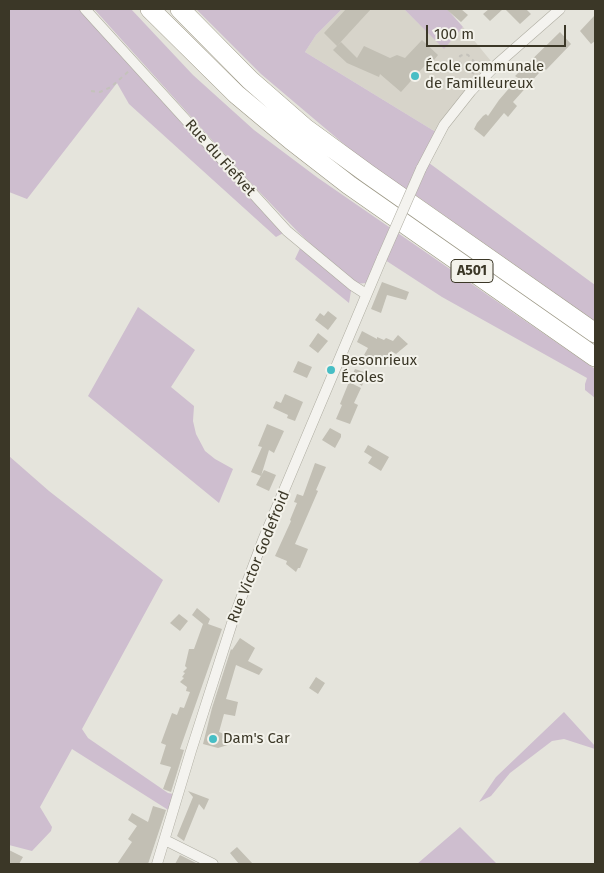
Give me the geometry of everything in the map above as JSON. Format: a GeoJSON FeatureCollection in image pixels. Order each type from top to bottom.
{"type":"FeatureCollection","features":[{"type":"Feature","properties":{"kind":"highway","name":"A501"},"geometry":{"type":"LineString","coordinates":[[150,9],[236,94],[291,140],[349,185],[595,357]]}},
{"type":"Feature","properties":{"kind":"highway","name":"A501"},"geometry":{"type":"LineString","coordinates":[[180,9],[250,80],[305,128],[595,333]]}},
{"type":"Feature","properties":{"kind":"highway"},"geometry":{"type":"LineString","coordinates":[[186,9],[217,47]]}},
{"type":"Feature","properties":{"kind":"street","name":"Rue du Fiefvet"},"geometry":{"type":"LineString","coordinates":[[85,9],[287,231],[352,285],[366,294]]}},
{"type":"Feature","properties":{"kind":"street","name":"Rue Victor Godefroid"},"geometry":{"type":"LineString","coordinates":[[157,864],[233,620],[263,540],[366,294],[421,169],[444,125],[480,82],[560,9]]}},
{"type":"Feature","properties":{"kind":"street"},"geometry":{"type":"LineString","coordinates":[[165,840],[213,864]]}},
{"type":"Feature","properties":{"kind":"path"},"geometry":{"type":"LineString","coordinates":[[480,82],[476,76],[459,62],[460,56],[468,55],[483,70],[490,71]]}},
{"type":"Feature","properties":{"kind":"path"},"geometry":{"type":"LineString","coordinates":[[91,92],[100,92],[112,87],[136,65]]}},
{"type":"Feature","properties":{"kind":"shaded area"},"geometry":{"type":"Polygon","coordinates":[[[9,9],[85,9],[287,231],[276,237],[129,104],[117,83],[27,199],[9,192],[9,9]]]}},
{"type":"Feature","properties":{"kind":"shaded area"},"geometry":{"type":"Polygon","coordinates":[[[94,9],[131,9],[193,75],[254,130],[318,178],[595,369],[595,398],[585,390],[587,378],[442,297],[382,258],[367,283],[353,284],[298,232],[249,181],[94,9]]]}},
{"type":"Feature","properties":{"kind":"shaded area"},"geometry":{"type":"Polygon","coordinates":[[[196,9],[342,9],[316,35],[305,52],[439,134],[425,160],[595,285],[595,321],[411,192],[378,173],[261,74],[196,9]]]}},
{"type":"Feature","properties":{"kind":"shaded area","name":"École communale de Familleureux"},"geometry":{"type":"Polygon","coordinates":[[[342,9],[404,9],[444,48],[463,27],[495,66],[439,134],[305,52],[316,35],[342,9]]]}},
{"type":"Feature","properties":{"kind":"shaded area"},"geometry":{"type":"Polygon","coordinates":[[[404,9],[447,9],[463,27],[444,49],[404,9]]]}},
{"type":"Feature","properties":{"kind":"shaded area"},"geometry":{"type":"Polygon","coordinates":[[[302,244],[352,285],[349,303],[295,259],[302,244]]]}},
{"type":"Feature","properties":{"kind":"shaded area"},"geometry":{"type":"Polygon","coordinates":[[[138,307],[195,350],[171,387],[194,406],[193,421],[196,434],[205,451],[233,469],[219,503],[88,396],[138,307]]]}},
{"type":"Feature","properties":{"kind":"shaded area"},"geometry":{"type":"Polygon","coordinates":[[[9,456],[49,491],[163,580],[82,729],[88,738],[168,793],[178,795],[173,813],[72,749],[40,807],[52,827],[51,831],[32,851],[9,845],[9,456]]]}},
{"type":"Feature","properties":{"kind":"shaded area"},"geometry":{"type":"Polygon","coordinates":[[[564,712],[595,746],[595,749],[564,739],[552,741],[510,773],[491,796],[479,802],[496,777],[564,712]]]}},
{"type":"Feature","properties":{"kind":"shaded area"},"geometry":{"type":"Polygon","coordinates":[[[460,827],[497,864],[417,864],[460,827]]]}},
{"type":"Feature","properties":{"kind":"building"},"geometry":{"type":"Polygon","coordinates":[[[346,9],[371,9],[337,46],[324,33],[346,9]]]}},
{"type":"Feature","properties":{"kind":"building"},"geometry":{"type":"Polygon","coordinates":[[[446,9],[461,9],[468,15],[461,22],[446,9]]]}},
{"type":"Feature","properties":{"kind":"building"},"geometry":{"type":"Polygon","coordinates":[[[489,9],[503,9],[490,21],[483,14],[489,9]]]}},
{"type":"Feature","properties":{"kind":"building"},"geometry":{"type":"Polygon","coordinates":[[[505,9],[526,9],[531,14],[520,24],[505,9]]]}},
{"type":"Feature","properties":{"kind":"building"},"geometry":{"type":"Polygon","coordinates":[[[595,15],[595,41],[591,44],[580,31],[595,15]]]}},
{"type":"Feature","properties":{"kind":"building"},"geometry":{"type":"Polygon","coordinates":[[[560,32],[571,44],[546,70],[544,68],[513,102],[517,106],[508,117],[504,113],[484,137],[474,129],[483,116],[486,114],[488,116],[518,78],[515,76],[560,32]]]}},
{"type":"Feature","properties":{"kind":"building"},"geometry":{"type":"Polygon","coordinates":[[[422,40],[438,55],[430,65],[427,63],[401,92],[380,74],[379,77],[347,63],[333,50],[341,42],[357,58],[364,46],[390,58],[397,55],[405,58],[422,40]]]}},
{"type":"Feature","properties":{"kind":"building"},"geometry":{"type":"Polygon","coordinates":[[[382,282],[409,292],[406,300],[387,295],[381,313],[371,309],[382,282]]]}},
{"type":"Feature","properties":{"kind":"building"},"geometry":{"type":"Polygon","coordinates":[[[328,311],[337,318],[328,330],[315,320],[320,313],[324,316],[328,311]]]}},
{"type":"Feature","properties":{"kind":"building"},"geometry":{"type":"Polygon","coordinates":[[[362,331],[377,339],[377,337],[384,340],[386,338],[393,341],[398,335],[408,344],[396,354],[391,351],[383,365],[364,355],[368,348],[357,342],[362,331]]]}},
{"type":"Feature","properties":{"kind":"building"},"geometry":{"type":"Polygon","coordinates":[[[318,333],[328,341],[318,353],[309,346],[318,333]]]}},
{"type":"Feature","properties":{"kind":"building"},"geometry":{"type":"Polygon","coordinates":[[[298,361],[312,367],[307,378],[293,372],[298,361]]]}},
{"type":"Feature","properties":{"kind":"building"},"geometry":{"type":"Polygon","coordinates":[[[355,369],[367,373],[362,386],[351,378],[355,369]]]}},
{"type":"Feature","properties":{"kind":"building"},"geometry":{"type":"Polygon","coordinates":[[[349,382],[361,388],[354,403],[358,405],[350,424],[336,419],[349,382]]]}},
{"type":"Feature","properties":{"kind":"building"},"geometry":{"type":"Polygon","coordinates":[[[285,394],[303,402],[295,421],[287,418],[288,415],[273,408],[276,401],[281,403],[285,394]]]}},
{"type":"Feature","properties":{"kind":"building"},"geometry":{"type":"Polygon","coordinates":[[[267,424],[284,431],[274,453],[269,450],[261,476],[251,472],[262,447],[258,446],[267,424]]]}},
{"type":"Feature","properties":{"kind":"building"},"geometry":{"type":"Polygon","coordinates":[[[330,428],[341,434],[335,448],[322,440],[330,428]]]}},
{"type":"Feature","properties":{"kind":"building"},"geometry":{"type":"Polygon","coordinates":[[[368,445],[389,457],[381,471],[368,463],[372,457],[364,452],[368,445]]]}},
{"type":"Feature","properties":{"kind":"building"},"geometry":{"type":"Polygon","coordinates":[[[315,463],[326,467],[316,490],[318,491],[295,544],[308,549],[300,568],[296,572],[286,564],[287,561],[275,556],[291,521],[297,503],[294,502],[297,494],[303,496],[315,463]]]}},
{"type":"Feature","properties":{"kind":"building"},"geometry":{"type":"Polygon","coordinates":[[[264,470],[276,475],[269,491],[256,485],[264,470]]]}},
{"type":"Feature","properties":{"kind":"building"},"geometry":{"type":"Polygon","coordinates":[[[197,608],[210,619],[208,624],[222,629],[180,749],[184,750],[171,792],[163,789],[171,767],[160,764],[166,745],[161,743],[172,713],[177,715],[180,707],[184,708],[190,692],[186,691],[187,687],[180,682],[184,678],[182,677],[185,673],[183,672],[187,668],[185,666],[189,649],[194,649],[203,624],[192,615],[197,608]]]}},
{"type":"Feature","properties":{"kind":"building"},"geometry":{"type":"Polygon","coordinates":[[[179,614],[188,621],[180,631],[170,623],[179,614]]]}},
{"type":"Feature","properties":{"kind":"building"},"geometry":{"type":"Polygon","coordinates":[[[240,638],[255,648],[248,661],[263,669],[259,675],[236,665],[226,699],[238,702],[235,716],[224,714],[219,732],[224,734],[222,740],[234,743],[218,748],[203,744],[212,708],[231,649],[240,638]]]}},
{"type":"Feature","properties":{"kind":"building"},"geometry":{"type":"Polygon","coordinates":[[[316,677],[325,683],[318,694],[309,688],[316,677]]]}},
{"type":"Feature","properties":{"kind":"building"},"geometry":{"type":"Polygon","coordinates":[[[188,791],[209,799],[204,810],[199,804],[184,841],[177,836],[193,797],[188,791]]]}},
{"type":"Feature","properties":{"kind":"building"},"geometry":{"type":"Polygon","coordinates":[[[153,806],[166,810],[148,864],[117,864],[132,842],[128,839],[137,826],[128,820],[132,813],[148,822],[153,806]]]}},
{"type":"Feature","properties":{"kind":"building"},"geometry":{"type":"Polygon","coordinates":[[[237,847],[253,864],[239,864],[230,853],[237,847]]]}},
{"type":"Feature","properties":{"kind":"building"},"geometry":{"type":"Polygon","coordinates":[[[9,850],[23,857],[19,864],[9,864],[9,850]]]}},
{"type":"Feature","properties":{"kind":"building"},"geometry":{"type":"Polygon","coordinates":[[[180,855],[198,864],[175,864],[180,855]]]}},
{"type":"Feature","properties":{"kind":"place","name":"École communale de Familleureux"},"geometry":{"type":"Point","coordinates":[415,76]}},
{"type":"Feature","properties":{"kind":"place","name":"Besonrieux Écoles"},"geometry":{"type":"Point","coordinates":[331,370]}},
{"type":"Feature","properties":{"kind":"place","name":"Dam's Car"},"geometry":{"type":"Point","coordinates":[213,739]}}]}
